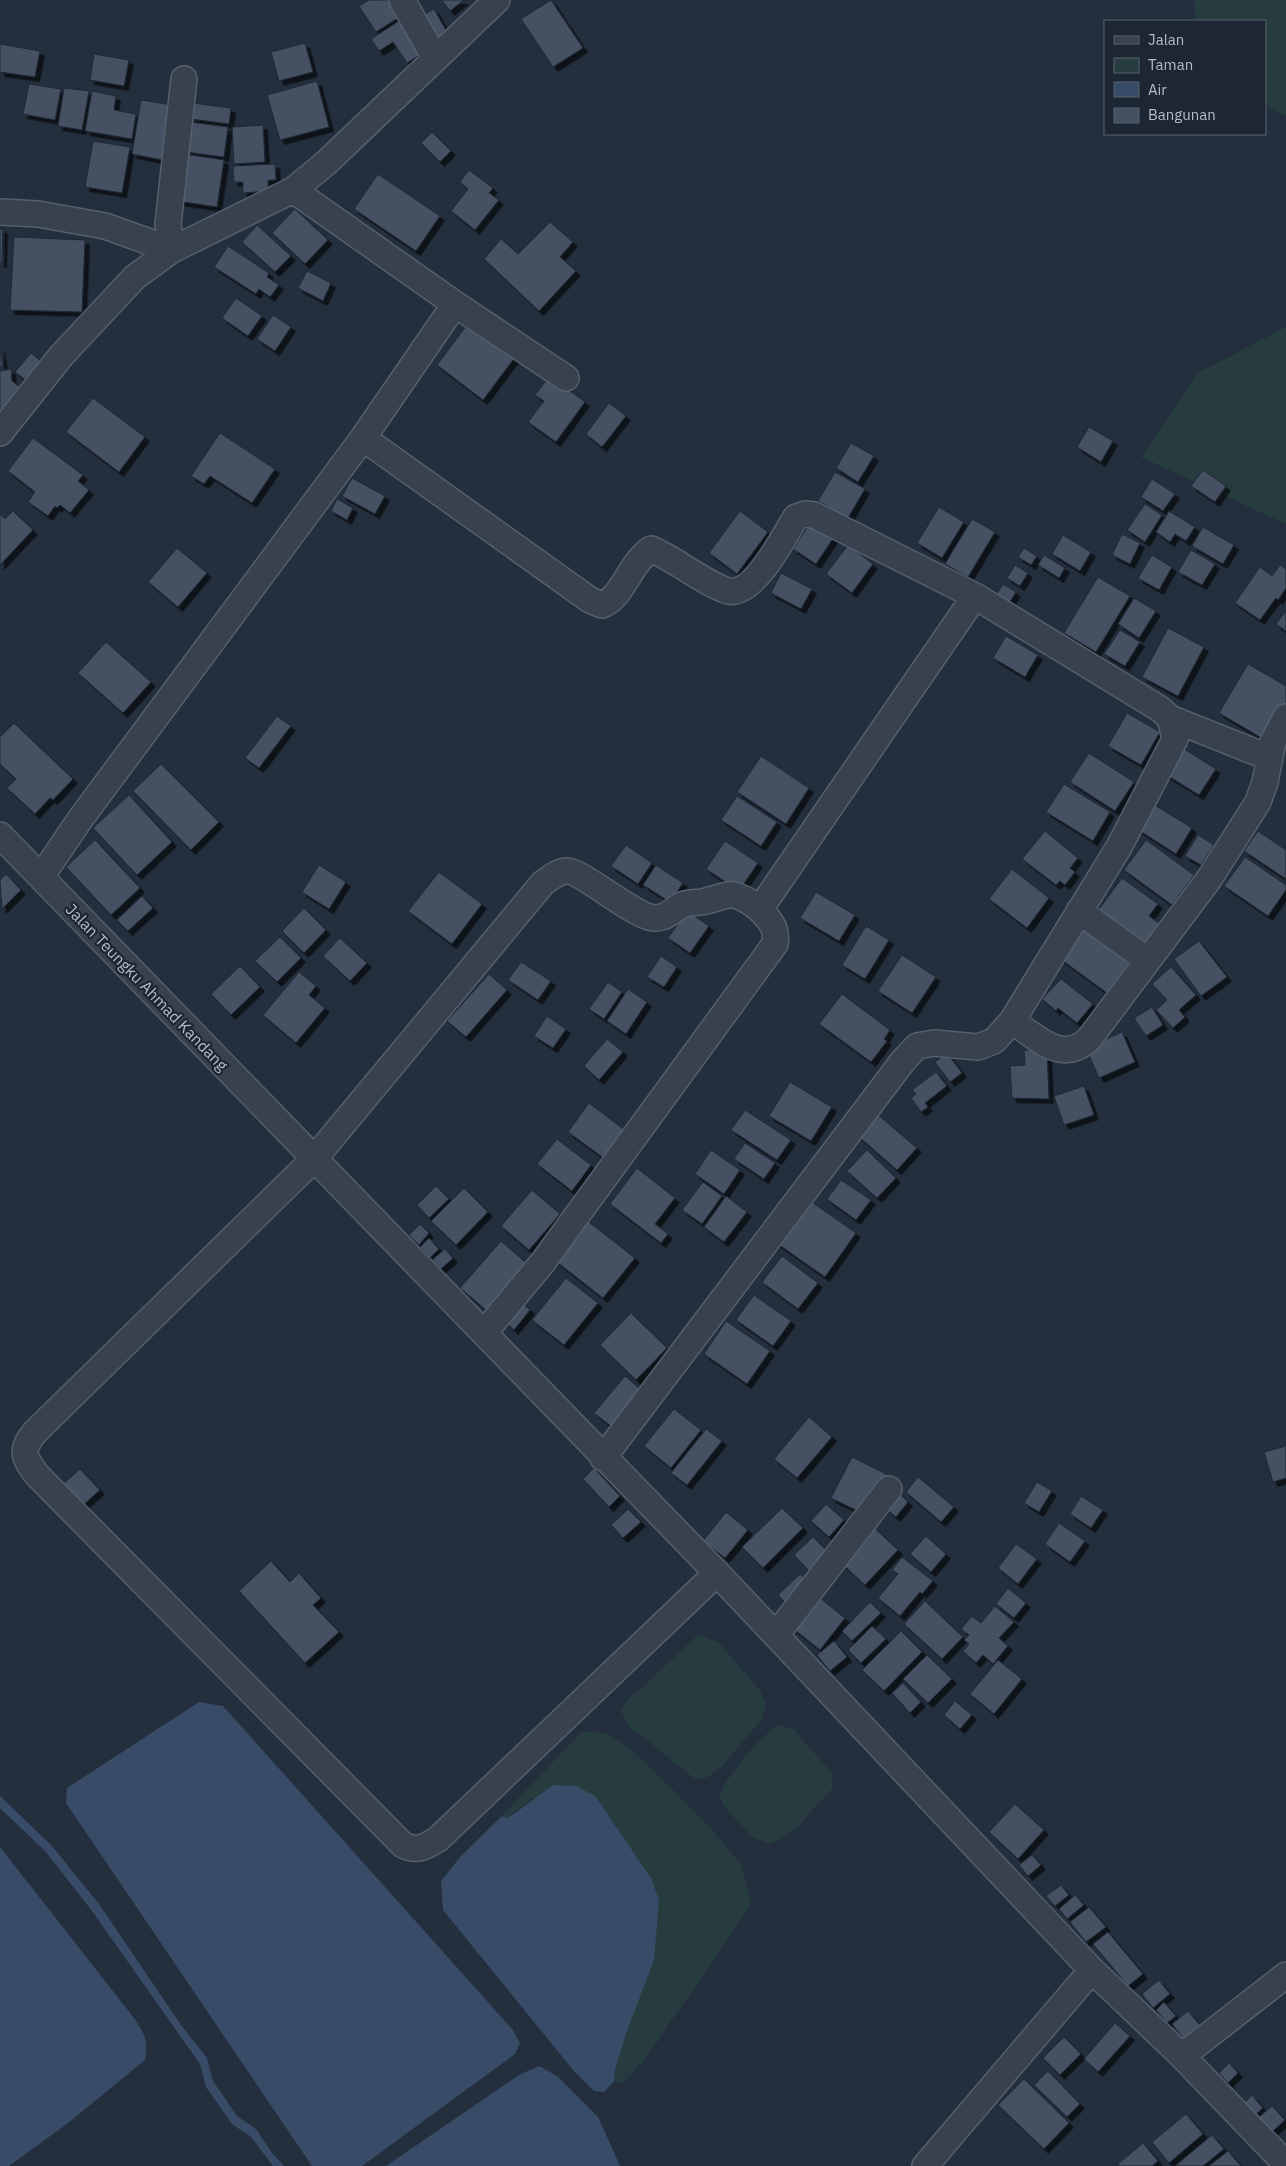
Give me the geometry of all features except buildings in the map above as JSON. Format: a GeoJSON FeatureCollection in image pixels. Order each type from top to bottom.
{"type":"FeatureCollection","features":[{"type":"Feature","properties":{"kind":"street"},"geometry":{"type":"LineString","coordinates":[[402,0],[435,58]]}},
{"type":"Feature","properties":{"kind":"street"},"geometry":{"type":"LineString","coordinates":[[0,433],[61,356],[135,277],[172,250],[293,190],[326,163],[496,0]]}},
{"type":"Feature","properties":{"kind":"street"},"geometry":{"type":"LineString","coordinates":[[172,250],[168,224],[184,79]]}},
{"type":"Feature","properties":{"kind":"street"},"geometry":{"type":"LineString","coordinates":[[293,190],[455,304],[566,378]]}},
{"type":"Feature","properties":{"kind":"street"},"geometry":{"type":"LineString","coordinates":[[0,212],[38,214],[105,226],[172,250]]}},
{"type":"Feature","properties":{"kind":"street"},"geometry":{"type":"LineString","coordinates":[[41,877],[81,818],[363,438],[455,304]]}},
{"type":"Feature","properties":{"kind":"street"},"geometry":{"type":"LineString","coordinates":[[363,438],[590,600],[602,605],[612,601],[640,556],[651,549],[664,554],[727,591],[742,591],[755,580],[796,518],[805,514],[814,515],[975,596],[1160,709],[1170,718],[1270,758]]}},
{"type":"Feature","properties":{"kind":"street"},"geometry":{"type":"LineString","coordinates":[[760,909],[975,596]]}},
{"type":"Feature","properties":{"kind":"street"},"geometry":{"type":"LineString","coordinates":[[1012,1021],[1059,1050],[1080,1047],[1089,1039],[1209,879],[1258,802],[1273,742],[1286,717]]}},
{"type":"Feature","properties":{"kind":"street"},"geometry":{"type":"LineString","coordinates":[[603,1458],[916,1046],[934,1043],[978,1047],[994,1041],[1012,1021],[1119,847],[1175,739],[1170,718]]}},
{"type":"Feature","properties":{"kind":"street","name":"Jalan Teungku Ahmad Kandang"},"geometry":{"type":"LineString","coordinates":[[0,834],[603,1458],[776,1634],[1092,1970],[1182,2056],[1286,2164]]}},
{"type":"Feature","properties":{"kind":"street"},"geometry":{"type":"LineString","coordinates":[[484,1333],[543,1262],[775,944],[776,930],[773,923],[760,909],[738,896],[729,894],[714,900],[681,905],[661,918],[650,918],[623,904],[579,875],[568,871],[557,873],[544,883],[303,1148],[35,1432],[25,1445],[24,1455],[37,1475],[403,1845],[413,1850],[426,1847],[438,1839],[717,1574]]}},
{"type":"Feature","properties":{"kind":"street"},"geometry":{"type":"LineString","coordinates":[[1079,911],[1147,960]]}},
{"type":"Feature","properties":{"kind":"street"},"geometry":{"type":"LineString","coordinates":[[776,1634],[889,1489]]}},
{"type":"Feature","properties":{"kind":"street"},"geometry":{"type":"LineString","coordinates":[[925,2166],[1092,1970]]}},
{"type":"Feature","properties":{"kind":"street"},"geometry":{"type":"LineString","coordinates":[[1182,2056],[1286,1975]]}},
{"type":"Feature","properties":{"kind":"green space"},"geometry":{"type":"Polygon","coordinates":[[[1194,0],[1286,0],[1286,116],[1266,106],[1266,20],[1196,20],[1194,0]]]}},
{"type":"Feature","properties":{"kind":"green space"},"geometry":{"type":"Polygon","coordinates":[[[1286,327],[1286,524],[1141,457],[1198,373],[1286,327]]]}},
{"type":"Feature","properties":{"kind":"green space"},"geometry":{"type":"Polygon","coordinates":[[[698,1635],[718,1642],[759,1689],[766,1704],[762,1719],[722,1766],[708,1777],[695,1779],[629,1726],[621,1711],[628,1700],[698,1635]]]}},
{"type":"Feature","properties":{"kind":"green space"},"geometry":{"type":"Polygon","coordinates":[[[780,1725],[794,1730],[833,1774],[832,1789],[796,1828],[771,1844],[753,1838],[723,1805],[719,1795],[745,1756],[772,1730],[780,1725]]]}},
{"type":"Feature","properties":{"kind":"green space"},"geometry":{"type":"Polygon","coordinates":[[[581,1732],[605,1733],[626,1745],[669,1786],[712,1830],[741,1864],[751,1903],[655,2045],[622,2083],[614,2081],[615,2070],[627,2031],[535,1797],[506,1818],[502,1816],[581,1732]]]}},
{"type":"Feature","properties":{"kind":"water"},"geometry":{"type":"Polygon","coordinates":[[[199,1702],[223,1706],[513,2030],[520,2043],[515,2054],[362,2166],[312,2166],[66,1803],[67,1788],[199,1702]]]}},
{"type":"Feature","properties":{"kind":"water"},"geometry":{"type":"Polygon","coordinates":[[[553,1785],[576,1786],[595,1796],[651,1878],[659,1900],[654,1960],[627,2031],[615,2070],[614,2081],[604,2092],[594,2091],[573,2070],[443,1910],[441,1881],[461,1856],[502,1816],[506,1818],[511,1816],[553,1785]]]}},
{"type":"Feature","properties":{"kind":"water"},"geometry":{"type":"Polygon","coordinates":[[[0,1796],[52,1846],[99,1904],[181,2025],[207,2058],[213,2081],[237,2116],[256,2129],[272,2153],[284,2166],[273,2166],[251,2137],[232,2124],[206,2087],[200,2064],[92,1911],[46,1852],[0,1808],[0,1796]]]}},
{"type":"Feature","properties":{"kind":"water"},"geometry":{"type":"Polygon","coordinates":[[[0,1847],[134,2018],[146,2042],[145,2060],[68,2123],[9,2166],[0,2166],[0,1847]]]}},
{"type":"Feature","properties":{"kind":"water"},"geometry":{"type":"Polygon","coordinates":[[[539,2066],[557,2076],[598,2117],[620,2166],[386,2166],[519,2075],[539,2066]]]}}]}
